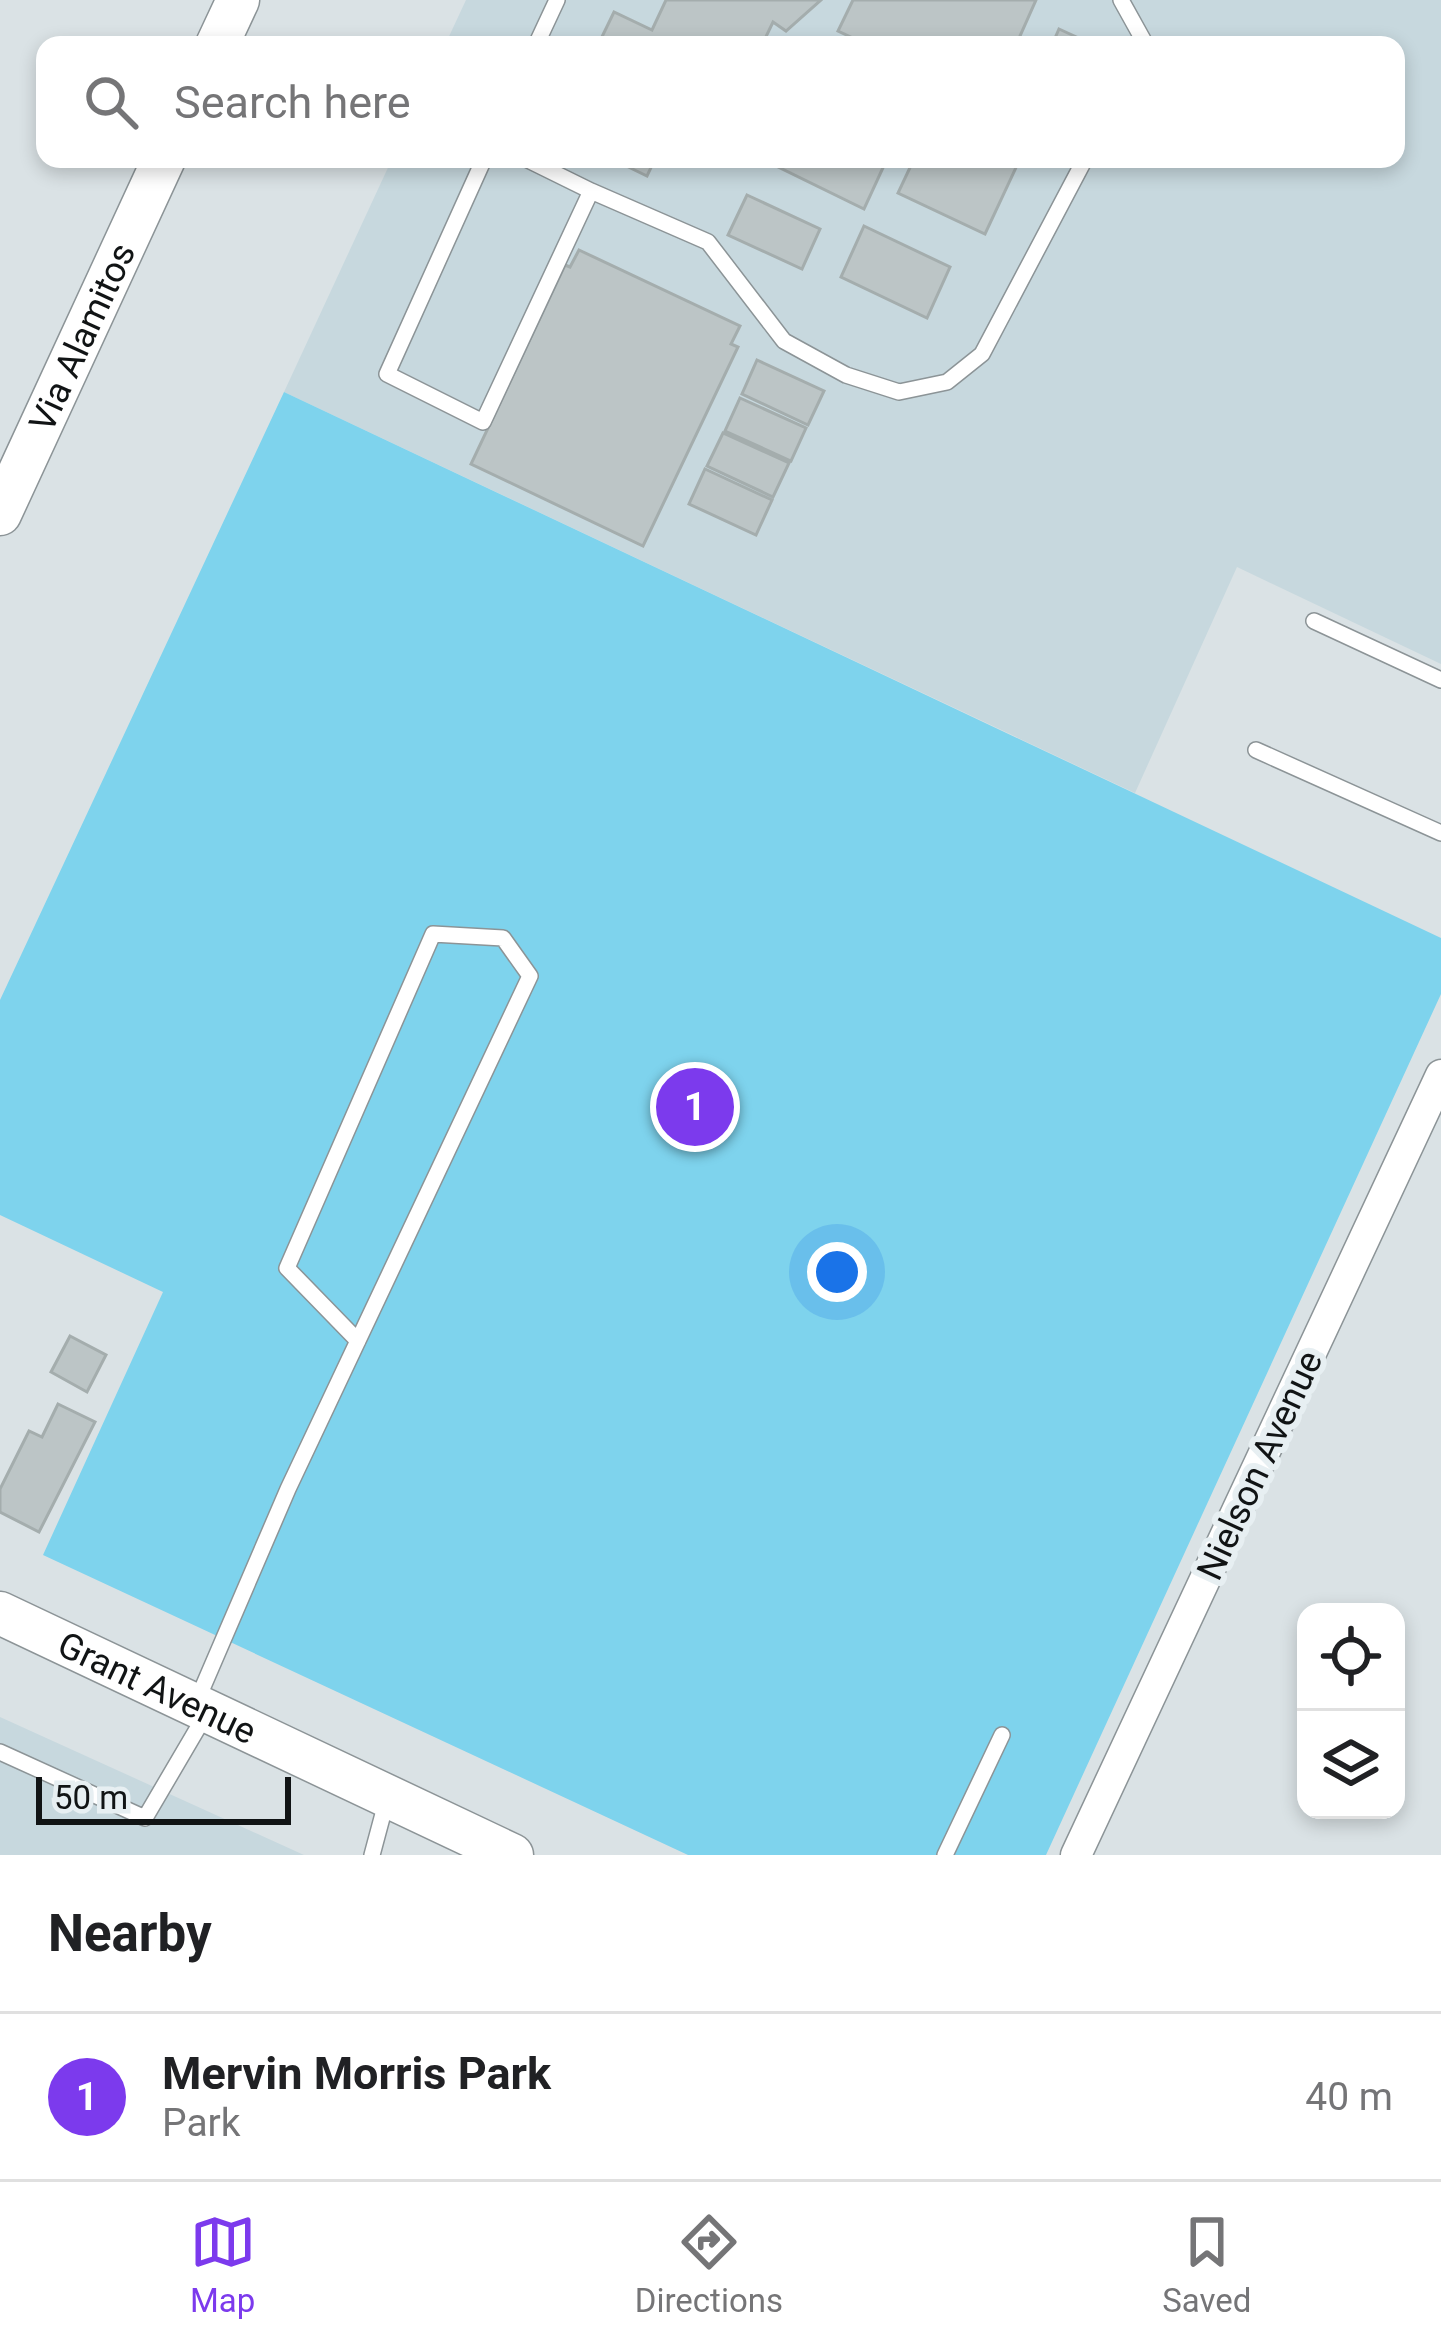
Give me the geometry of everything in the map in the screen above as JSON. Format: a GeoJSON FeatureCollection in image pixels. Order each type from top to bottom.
{"type":"FeatureCollection","features":[{"type":"Feature","properties":{"kind":"main road"},"geometry":{"type":"LineString","coordinates":[[221,36],[238,0]]}},
{"type":"Feature","properties":{"kind":"main road","name":"Via Alamitos"},"geometry":{"type":"LineString","coordinates":[[0,514],[160,168]]}},
{"type":"Feature","properties":{"kind":"main road","name":"Grant Avenue"},"geometry":{"type":"LineString","coordinates":[[0,1613],[512,1855]]}},
{"type":"Feature","properties":{"kind":"street","name":"Nielson Avenue"},"geometry":{"type":"LineString","coordinates":[[1079,1854],[1441,1075]]}},
{"type":"Feature","properties":{"kind":"lane"},"geometry":{"type":"LineString","coordinates":[[540,36],[556,0]]}},
{"type":"Feature","properties":{"kind":"lane"},"geometry":{"type":"LineString","coordinates":[[1121,0],[1140,36]]}},
{"type":"Feature","properties":{"kind":"lane"},"geometry":{"type":"LineString","coordinates":[[480,168],[387,374],[484,422],[591,191]]}},
{"type":"Feature","properties":{"kind":"lane"},"geometry":{"type":"LineString","coordinates":[[544,168],[708,242],[784,341],[846,375],[899,392],[947,382],[982,354],[1080,168]]}},
{"type":"Feature","properties":{"kind":"lane"},"geometry":{"type":"LineString","coordinates":[[1314,621],[1441,680]]}},
{"type":"Feature","properties":{"kind":"lane"},"geometry":{"type":"LineString","coordinates":[[1256,750],[1441,833]]}},
{"type":"Feature","properties":{"kind":"lane"},"geometry":{"type":"LineString","coordinates":[[0,1752],[145,1818],[201,1708],[358,1341],[530,976],[503,938],[433,934],[287,1268],[358,1341]]}},
{"type":"Feature","properties":{"kind":"lane"},"geometry":{"type":"LineString","coordinates":[[945,1855],[1002,1736]]}},
{"type":"Feature","properties":{"kind":"lane"},"geometry":{"type":"LineString","coordinates":[[371,1855],[387,1796]]}},
{"type":"Feature","properties":{"kind":"shaded area"},"geometry":{"type":"Polygon","coordinates":[[[466,0],[1441,0],[1441,664],[1237,567],[1135,793],[284,392],[388,168],[1405,168],[1405,36],[449,36],[466,0]]]}},
{"type":"Feature","properties":{"kind":"shaded area"},"geometry":{"type":"Polygon","coordinates":[[[284,392],[1441,938],[1441,994],[1046,1855],[688,1855],[43,1555],[163,1292],[0,1215],[0,1000],[284,392]]]}},
{"type":"Feature","properties":{"kind":"shaded area"},"geometry":{"type":"Polygon","coordinates":[[[0,1717],[304,1855],[0,1855],[0,1717]]]}},
{"type":"Feature","properties":{"kind":"building"},"geometry":{"type":"Polygon","coordinates":[[[666,0],[821,0],[786,31],[773,22],[766,36],[602,36],[614,12],[652,30],[666,0]]]}},
{"type":"Feature","properties":{"kind":"building"},"geometry":{"type":"Polygon","coordinates":[[[853,0],[1036,0],[1020,36],[849,36],[838,31],[853,0]]]}},
{"type":"Feature","properties":{"kind":"building"},"geometry":{"type":"Polygon","coordinates":[[[780,168],[883,168],[864,209],[780,168]]]}},
{"type":"Feature","properties":{"kind":"building"},"geometry":{"type":"Polygon","coordinates":[[[910,168],[1016,168],[985,234],[898,193],[910,168]]]}},
{"type":"Feature","properties":{"kind":"building"},"geometry":{"type":"Polygon","coordinates":[[[747,195],[820,229],[802,269],[728,235],[747,195]]]}},
{"type":"Feature","properties":{"kind":"building"},"geometry":{"type":"Polygon","coordinates":[[[864,226],[950,267],[927,318],[841,277],[864,226]]]}},
{"type":"Feature","properties":{"kind":"building"},"geometry":{"type":"Polygon","coordinates":[[[579,250],[740,326],[731,344],[738,347],[643,546],[471,464],[565,265],[570,267],[579,250]]]}},
{"type":"Feature","properties":{"kind":"building"},"geometry":{"type":"Polygon","coordinates":[[[757,360],[824,391],[808,425],[742,394],[757,360]]]}},
{"type":"Feature","properties":{"kind":"building"},"geometry":{"type":"Polygon","coordinates":[[[740,398],[806,428],[791,461],[725,431],[740,398]]]}},
{"type":"Feature","properties":{"kind":"building"},"geometry":{"type":"Polygon","coordinates":[[[723,433],[789,463],[773,497],[707,466],[723,433]]]}},
{"type":"Feature","properties":{"kind":"building"},"geometry":{"type":"Polygon","coordinates":[[[705,469],[772,500],[756,535],[689,504],[705,469]]]}},
{"type":"Feature","properties":{"kind":"building"},"geometry":{"type":"Polygon","coordinates":[[[70,1336],[106,1355],[87,1392],[51,1372],[70,1336]]]}},
{"type":"Feature","properties":{"kind":"building"},"geometry":{"type":"Polygon","coordinates":[[[58,1404],[95,1422],[39,1532],[0,1512],[0,1489],[29,1431],[42,1437],[58,1404]]]}},
{"type":"Feature","properties":{"kind":"place","name":"Mervin Morris Park"},"geometry":{"type":"Point","coordinates":[695,1107]}}]}
